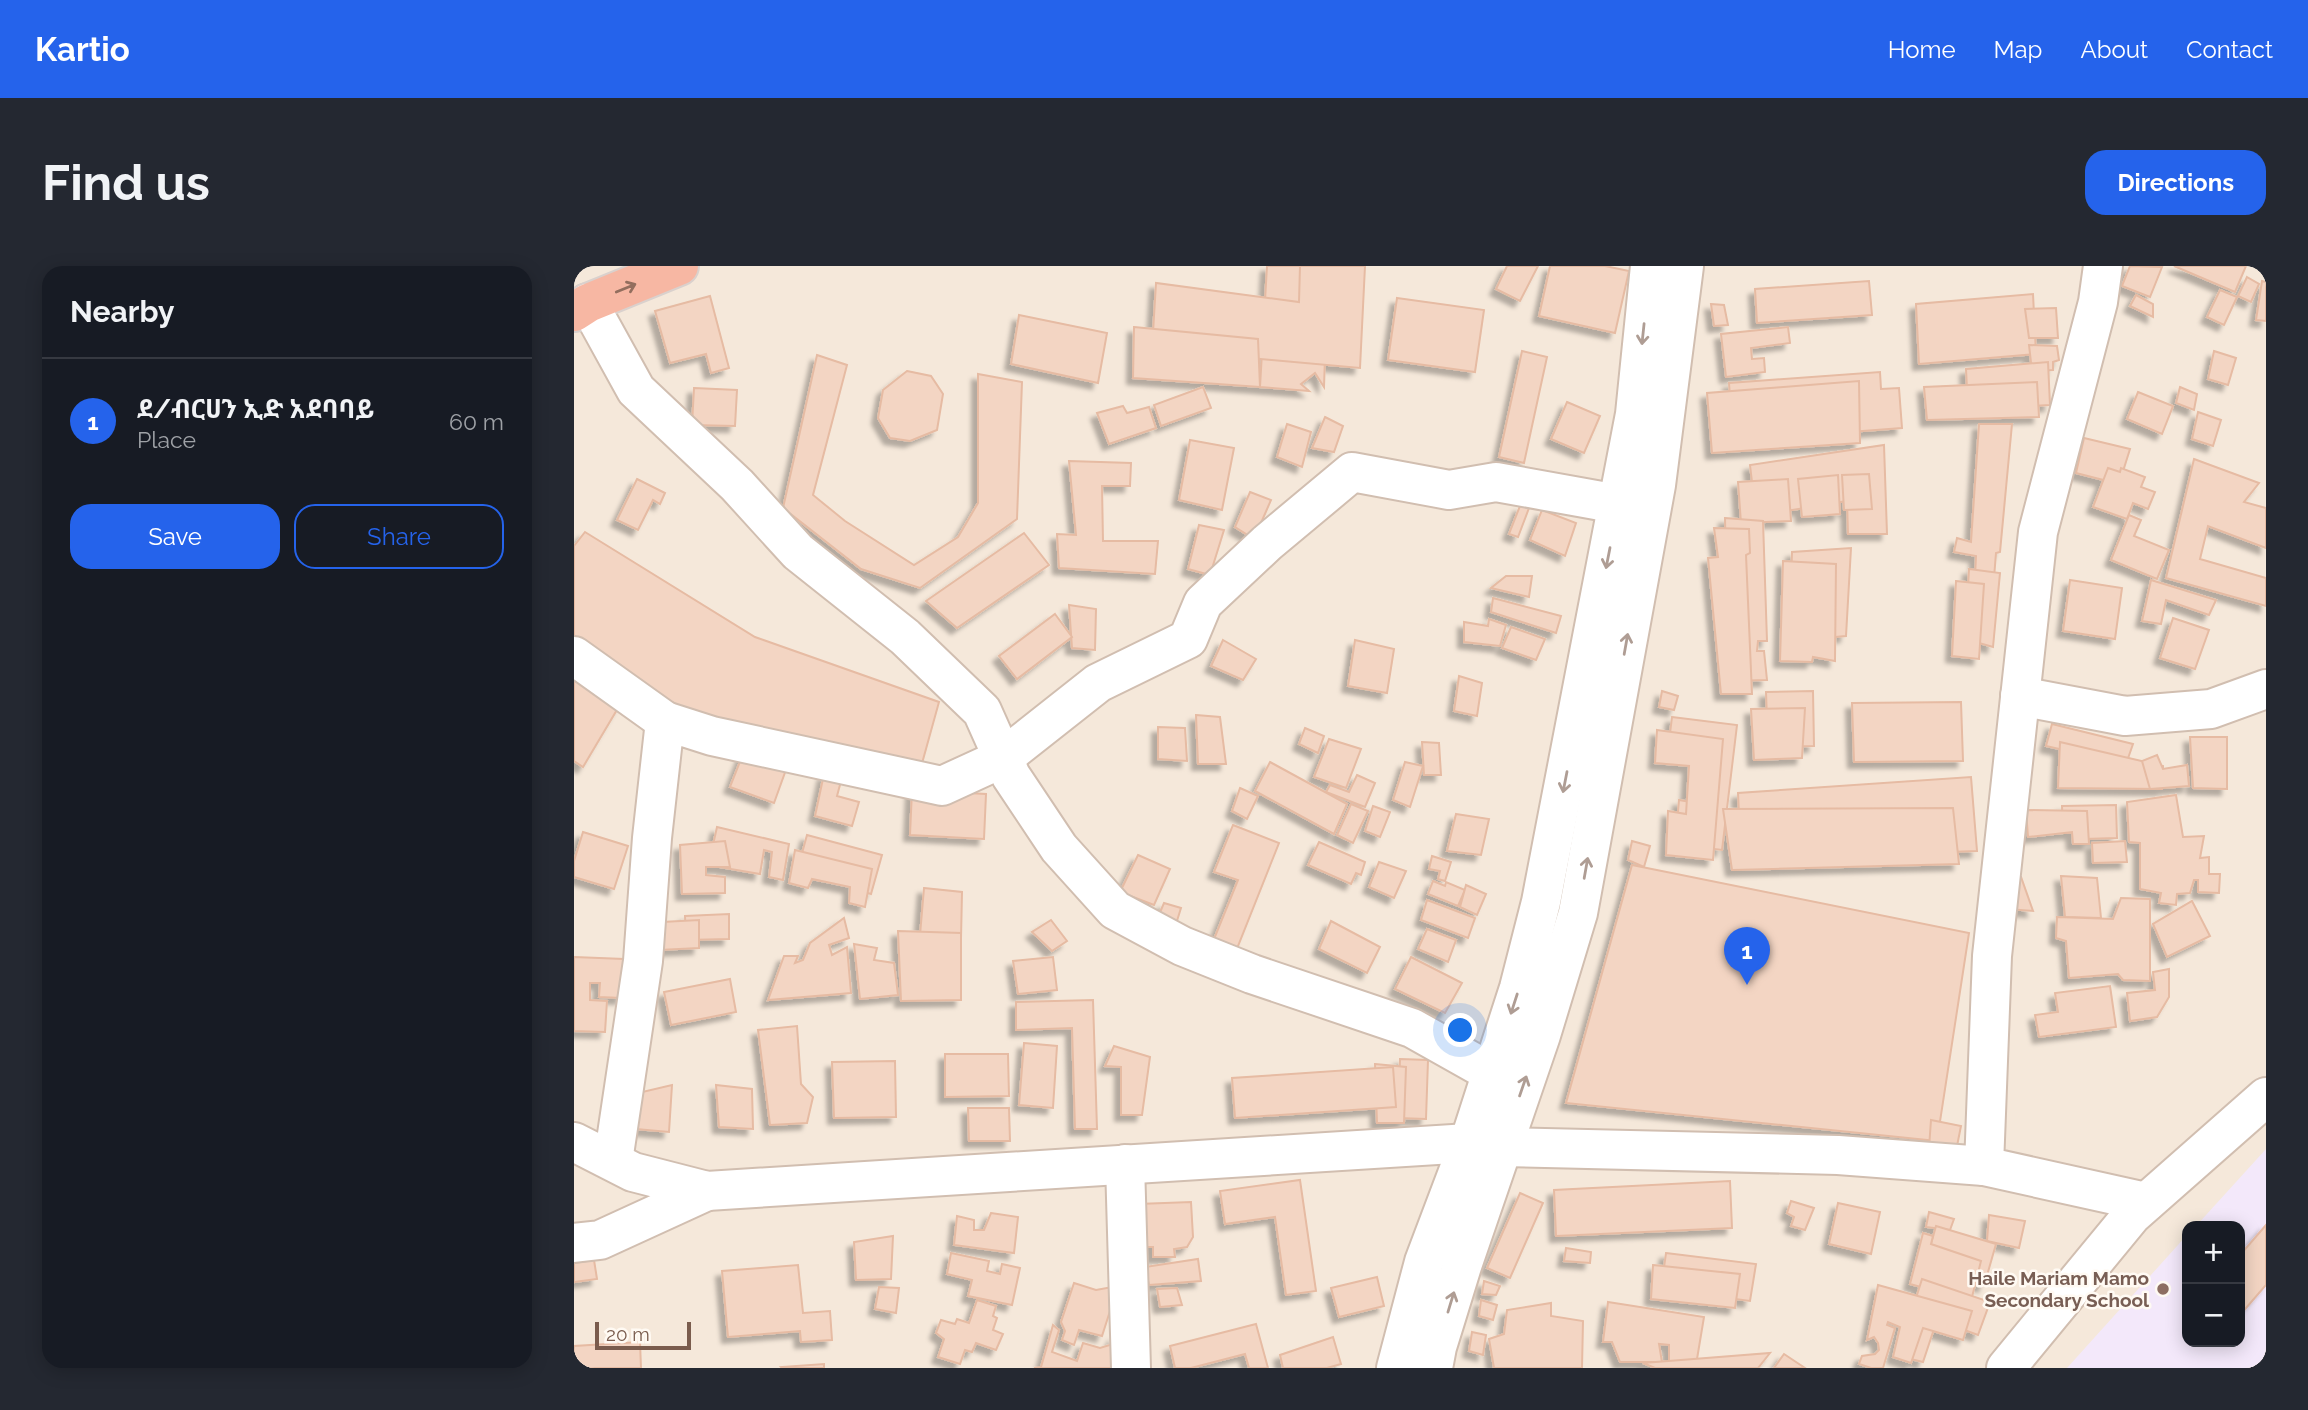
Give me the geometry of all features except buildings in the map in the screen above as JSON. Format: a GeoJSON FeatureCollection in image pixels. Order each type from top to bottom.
{"type":"FeatureCollection","features":[{"type":"Feature","properties":{"kind":"highway"},"geometry":{"type":"LineString","coordinates":[[581,308],[679,266]]}},
{"type":"Feature","properties":{"kind":"street"},"geometry":{"type":"LineString","coordinates":[[1433,1368],[1462,1266],[1486,1145],[1492,1073],[1519,988],[1541,902],[1635,414],[1650,266]]}},
{"type":"Feature","properties":{"kind":"street"},"geometry":{"type":"LineString","coordinates":[[1396,1368],[1424,1262],[1541,1035],[1578,913],[1656,485],[1684,266]]}},
{"type":"Feature","properties":{"kind":"street"},"geometry":{"type":"LineString","coordinates":[[1984,1166],[1992,956],[2038,532],[2098,302],[2103,266]]}},
{"type":"Feature","properties":{"kind":"street"},"geometry":{"type":"LineString","coordinates":[[581,308],[636,390],[737,485],[798,552],[905,636],[982,711],[1010,776],[1059,848],[1115,910],[1182,946],[1240,969],[1412,1028],[1492,1073]]}},
{"type":"Feature","properties":{"kind":"street"},"geometry":{"type":"LineString","coordinates":[[574,656],[666,721],[712,736],[942,786],[1003,758],[1098,683],[1188,639],[1203,603],[1267,542],[1352,472],[1449,490],[1496,482],[1618,504]]}},
{"type":"Feature","properties":{"kind":"street"},"geometry":{"type":"LineString","coordinates":[[2020,696],[2126,716],[2211,709],[2266,689]]}},
{"type":"Feature","properties":{"kind":"street"},"geometry":{"type":"LineString","coordinates":[[613,1161],[643,961],[652,838],[666,721]]}},
{"type":"Feature","properties":{"kind":"street"},"geometry":{"type":"LineString","coordinates":[[2006,1368],[2132,1215],[2266,1097]]}},
{"type":"Feature","properties":{"kind":"street"},"geometry":{"type":"LineString","coordinates":[[574,1142],[634,1172],[708,1191],[1125,1164],[1486,1145],[1838,1155],[1984,1166],[2147,1202]]}},
{"type":"Feature","properties":{"kind":"street"},"geometry":{"type":"LineString","coordinates":[[1125,1164],[1131,1368]]}},
{"type":"Feature","properties":{"kind":"street"},"geometry":{"type":"LineString","coordinates":[[574,1243],[600,1240],[708,1191]]}},
{"type":"Feature","properties":{"kind":"shaded area"},"geometry":{"type":"Polygon","coordinates":[[[574,266],[2266,266],[2266,1368],[574,1368],[574,266]]]}},
{"type":"Feature","properties":{"kind":"shaded area","name":"Haile Mariam Mamo Secondary School"},"geometry":{"type":"Polygon","coordinates":[[[2266,1149],[2266,1368],[2067,1368],[2182,1241],[2182,1347],[2245,1347],[2245,1221],[2201,1221],[2266,1149]]]}},
{"type":"Feature","properties":{"kind":"place","name":"ደ/ብርሀን ኢድ አደባባይ"},"geometry":{"type":"Point","coordinates":[1747,985]}},
{"type":"Feature","properties":{"kind":"place","name":"Haile Mariam Mamo Secondary School"},"geometry":{"type":"Point","coordinates":[2163,1289]}}]}
